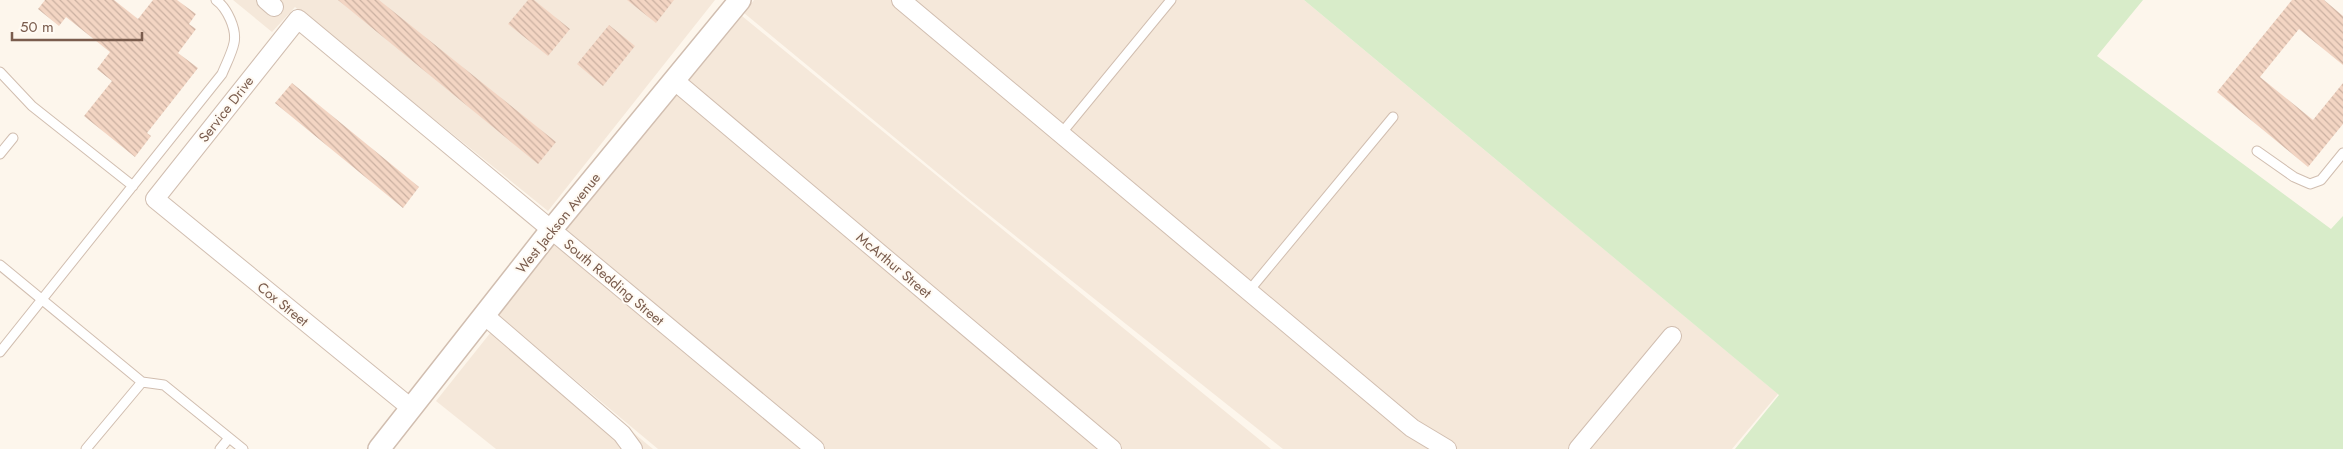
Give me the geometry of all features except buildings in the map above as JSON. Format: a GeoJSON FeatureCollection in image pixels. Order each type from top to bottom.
{"type":"FeatureCollection","features":[{"type":"Feature","properties":{"kind":"street","name":"West Jackson Avenue"},"geometry":{"type":"LineString","coordinates":[[384,447],[411,408],[551,230],[740,0]]}},
{"type":"Feature","properties":{"kind":"street"},"geometry":{"type":"LineString","coordinates":[[901,0],[1412,428],[1447,449]]}},
{"type":"Feature","properties":{"kind":"street","name":"Service Drive"},"geometry":{"type":"LineString","coordinates":[[155,199],[298,19]]}},
{"type":"Feature","properties":{"kind":"street","name":"South Redding Street"},"geometry":{"type":"LineString","coordinates":[[298,19],[815,449]]}},
{"type":"Feature","properties":{"kind":"street","name":"McArthur Street"},"geometry":{"type":"LineString","coordinates":[[675,81],[1112,449]]}},
{"type":"Feature","properties":{"kind":"street","name":"Cox Street"},"geometry":{"type":"LineString","coordinates":[[155,199],[411,408]]}},
{"type":"Feature","properties":{"kind":"street"},"geometry":{"type":"LineString","coordinates":[[484,315],[622,434],[633,449]]}},
{"type":"Feature","properties":{"kind":"street"},"geometry":{"type":"LineString","coordinates":[[1578,449],[1672,336]]}},
{"type":"Feature","properties":{"kind":"lane"},"geometry":{"type":"LineString","coordinates":[[0,352],[222,74],[234,42],[232,27],[223,6],[216,0]]}},
{"type":"Feature","properties":{"kind":"lane"},"geometry":{"type":"LineString","coordinates":[[1060,135],[1171,0]]}},
{"type":"Feature","properties":{"kind":"lane"},"geometry":{"type":"LineString","coordinates":[[0,72],[32,106],[133,186]]}},
{"type":"Feature","properties":{"kind":"lane"},"geometry":{"type":"LineString","coordinates":[[1248,292],[1394,117]]}},
{"type":"Feature","properties":{"kind":"lane"},"geometry":{"type":"LineString","coordinates":[[0,154],[13,138]]}},
{"type":"Feature","properties":{"kind":"lane"},"geometry":{"type":"LineString","coordinates":[[2257,152],[2294,178],[2310,184],[2320,180],[2343,153]]}},
{"type":"Feature","properties":{"kind":"lane"},"geometry":{"type":"LineString","coordinates":[[0,266],[142,382],[164,385],[243,449]]}},
{"type":"Feature","properties":{"kind":"lane"},"geometry":{"type":"LineString","coordinates":[[86,449],[142,382]]}},
{"type":"Feature","properties":{"kind":"lane"},"geometry":{"type":"LineString","coordinates":[[220,449],[229,438]]}},
{"type":"Feature","properties":{"kind":"shaded area"},"geometry":{"type":"Polygon","coordinates":[[[233,0],[715,0],[548,211],[295,7],[272,32],[233,0]]]}},
{"type":"Feature","properties":{"kind":"shaded area"},"geometry":{"type":"Polygon","coordinates":[[[754,0],[1304,0],[1778,394],[1732,449],[1283,449],[969,199],[744,13],[754,0]]]}},
{"type":"Feature","properties":{"kind":"shaded area"},"geometry":{"type":"Polygon","coordinates":[[[742,16],[1271,449],[658,449],[496,314],[742,16]]]}},
{"type":"Feature","properties":{"kind":"shaded area"},"geometry":{"type":"Polygon","coordinates":[[[499,322],[653,449],[496,449],[436,401],[499,322]]]}},
{"type":"Feature","properties":{"kind":"green space"},"geometry":{"type":"Polygon","coordinates":[[[1304,0],[2143,0],[2097,56],[2331,229],[2343,216],[2343,449],[1735,449],[1779,395],[1304,0]]]}}]}
